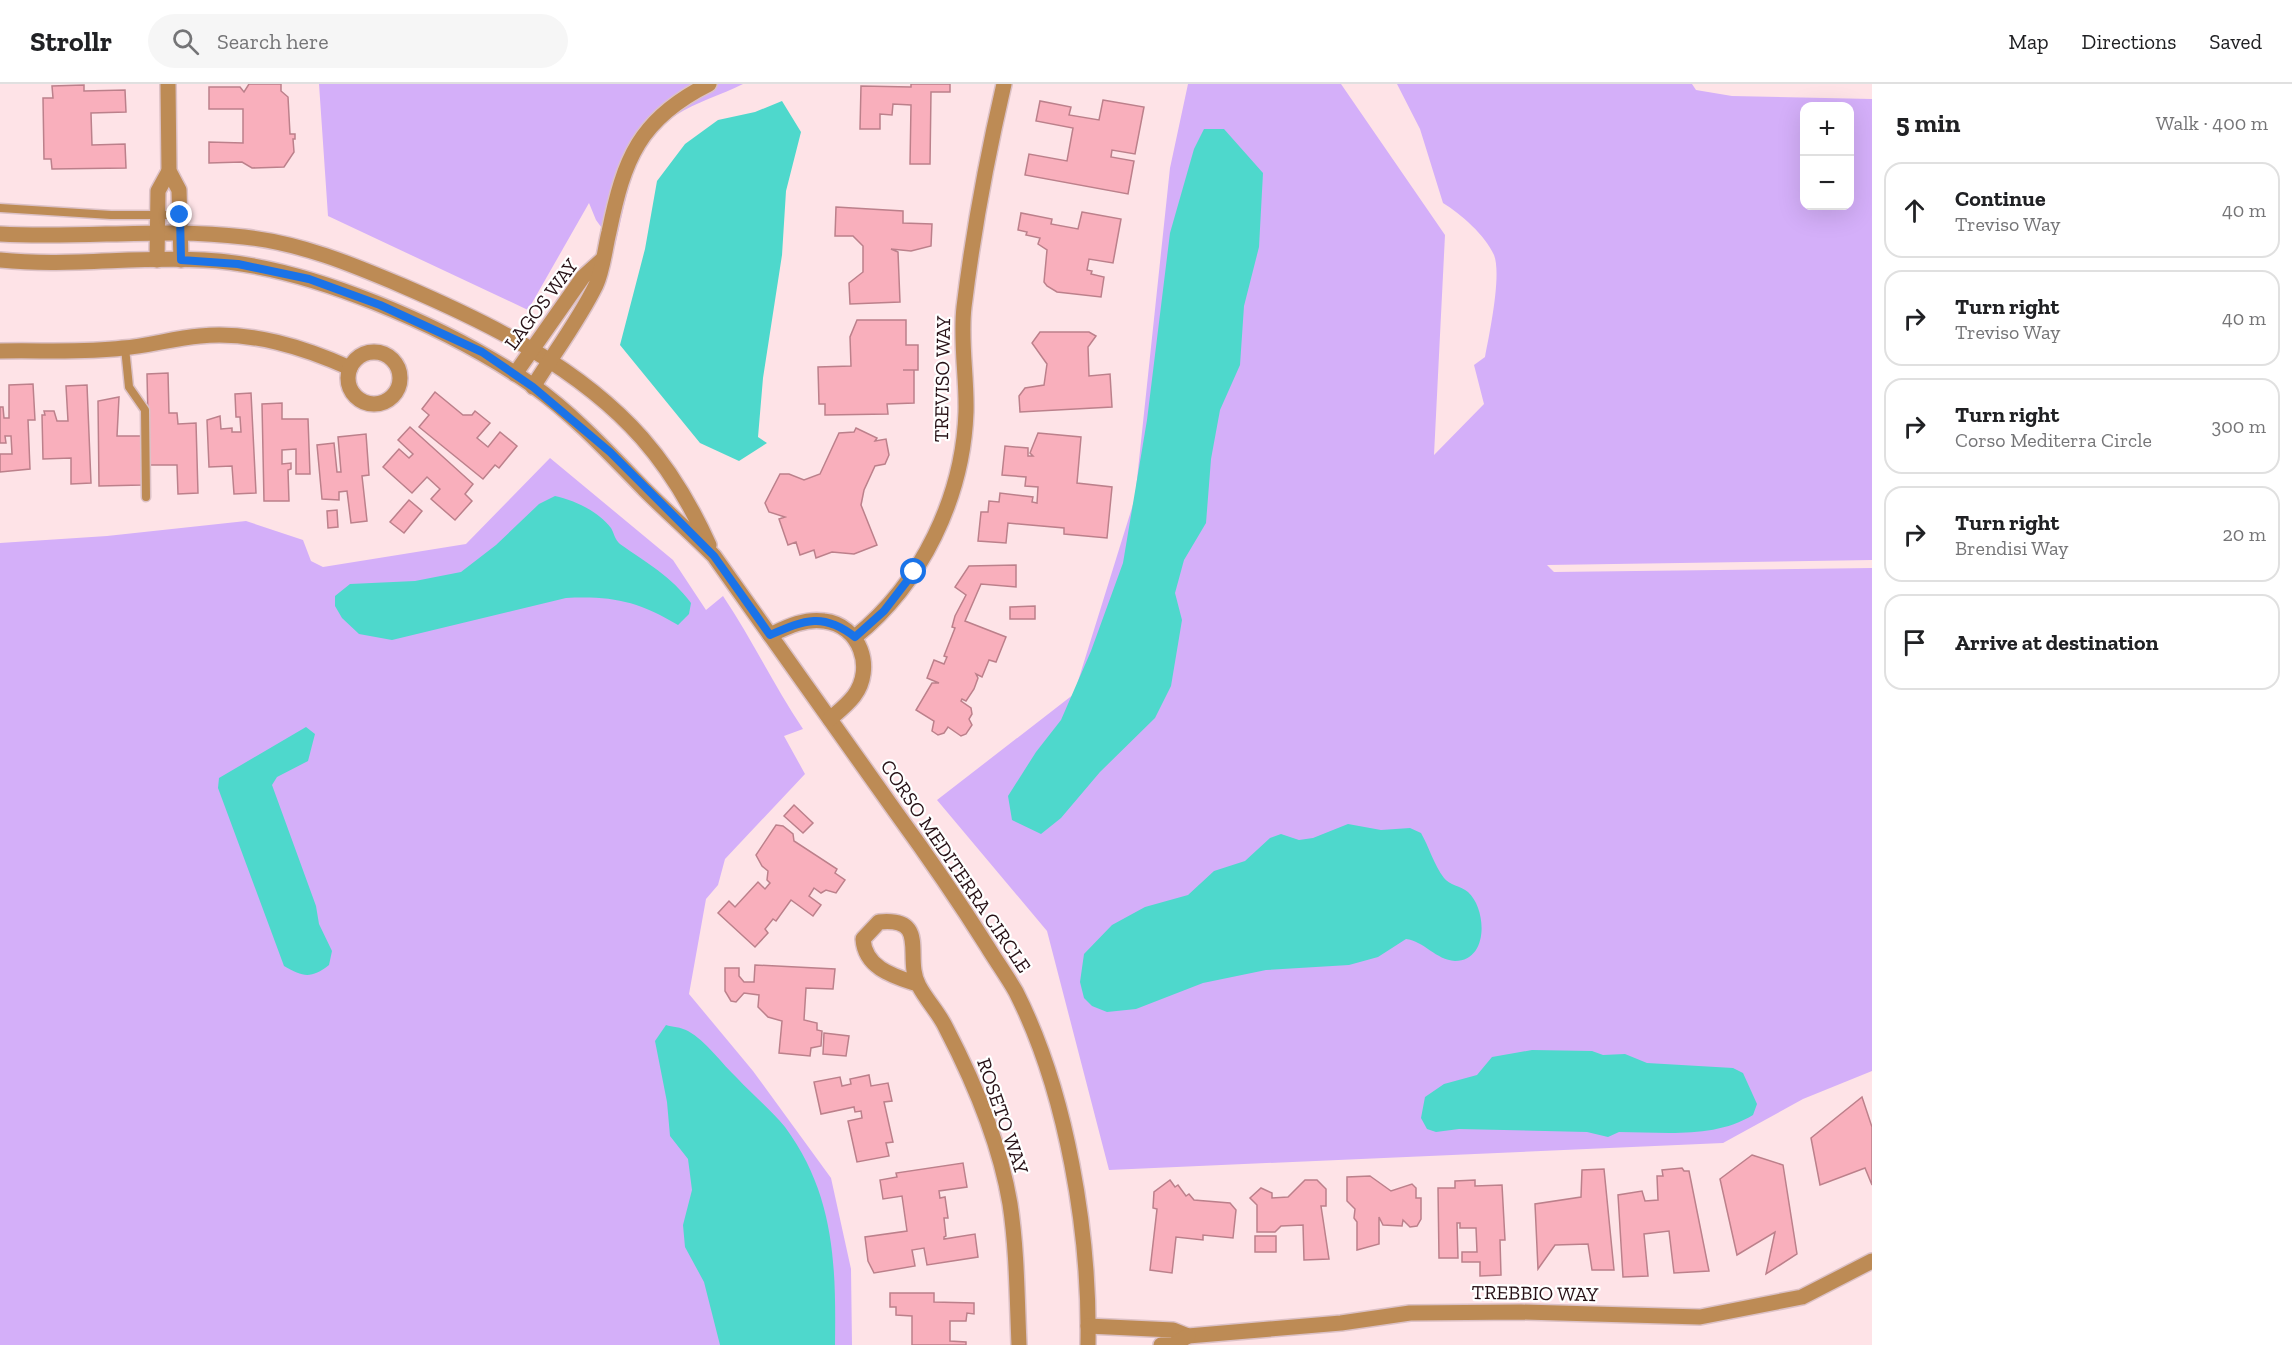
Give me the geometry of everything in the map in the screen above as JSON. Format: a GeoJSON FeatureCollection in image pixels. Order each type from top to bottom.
{"type":"FeatureCollection","features":[{"type":"Feature","properties":{"kind":"street"},"geometry":{"type":"LineString","coordinates":[[168,84],[169,171],[179,190],[181,260]]}},
{"type":"Feature","properties":{"kind":"street","name":"LAGOS WAY"},"geometry":{"type":"LineString","coordinates":[[533,387],[597,284],[616,195],[641,136],[664,112],[687,95],[709,84]]}},
{"type":"Feature","properties":{"kind":"street","name":"TREVISO WAY"},"geometry":{"type":"LineString","coordinates":[[855,637],[884,611],[909,579],[929,546],[952,496],[964,438],[966,410],[964,309],[1002,87]]}},
{"type":"Feature","properties":{"kind":"street"},"geometry":{"type":"LineString","coordinates":[[157,260],[158,191],[169,171]]}},
{"type":"Feature","properties":{"kind":"street","name":"CORSO MEDITERRA CIRCLE"},"geometry":{"type":"LineString","coordinates":[[0,234],[243,236],[317,251],[434,299],[549,360],[586,387],[641,436],[672,475],[689,502],[714,556]]}},
{"type":"Feature","properties":{"kind":"street","name":"LAGOS WAY"},"geometry":{"type":"LineString","coordinates":[[515,374],[583,277],[603,259]]}},
{"type":"Feature","properties":{"kind":"street","name":"CORSO MEDITERRA CIRCLE"},"geometry":{"type":"LineString","coordinates":[[0,260],[181,260],[238,264],[309,279],[380,305],[482,352],[533,387],[610,452],[714,556],[963,908],[1015,992],[1037,1041],[1060,1112],[1072,1165],[1083,1247],[1088,1345]]}},
{"type":"Feature","properties":{"kind":"street"},"geometry":{"type":"LineString","coordinates":[[0,351],[89,351],[125,348],[200,336],[226,335],[304,349],[350,368]]}},
{"type":"Feature","properties":{"kind":"street"},"geometry":{"type":"LineString","coordinates":[[770,635],[806,621],[822,620],[838,623],[855,637],[863,654],[863,674],[855,695],[830,719]]}},
{"type":"Feature","properties":{"kind":"street","name":"ROSETO WAY"},"geometry":{"type":"LineString","coordinates":[[917,984],[877,968],[869,960],[863,939],[879,922],[897,920],[907,927],[913,941],[917,984],[946,1026],[991,1134],[1010,1202],[1016,1264],[1019,1345]]}},
{"type":"Feature","properties":{"kind":"street","name":"TREBBIO WAY"},"geometry":{"type":"LineString","coordinates":[[1088,1326],[1173,1330],[1188,1335],[1341,1323],[1410,1313],[1521,1312],[1700,1317],[1802,1297],[1872,1261]]}},
{"type":"Feature","properties":{"kind":"street","name":"TREBBIO WAY"},"geometry":{"type":"LineString","coordinates":[[1161,1345],[1173,1344],[1188,1335]]}},
{"type":"Feature","properties":{"kind":"lane"},"geometry":{"type":"LineString","coordinates":[[0,208],[180,215]]}},
{"type":"Feature","properties":{"kind":"lane"},"geometry":{"type":"LineString","coordinates":[[125,348],[129,387],[145,410],[146,497]]}},
{"type":"Feature","properties":{"kind":"shaded area"},"geometry":{"type":"Polygon","coordinates":[[[319,84],[743,84],[684,110],[661,126],[650,140],[634,173],[615,246],[596,220],[589,203],[528,310],[328,216],[319,84]]]}},
{"type":"Feature","properties":{"kind":"shaded area"},"geometry":{"type":"Polygon","coordinates":[[[1188,84],[1341,84],[1445,235],[1434,455],[1484,404],[1474,365],[1485,357],[1494,306],[1496,264],[1490,247],[1479,233],[1443,203],[1420,129],[1397,84],[1692,84],[1696,90],[1732,96],[1872,99],[1872,560],[1547,565],[1554,572],[1872,568],[1872,1071],[1803,1099],[1723,1143],[1109,1170],[1047,931],[937,800],[1074,694],[1135,498],[1170,168],[1188,84]]]}},
{"type":"Feature","properties":{"kind":"shaded area"},"geometry":{"type":"Polygon","coordinates":[[[550,458],[673,560],[706,610],[723,596],[803,729],[784,736],[805,774],[725,859],[718,885],[706,899],[689,994],[753,1071],[831,1178],[851,1269],[852,1345],[0,1345],[0,543],[107,536],[246,521],[303,540],[311,561],[323,567],[466,544],[550,458]]]}},
{"type":"Feature","properties":{"kind":"water"},"geometry":{"type":"Polygon","coordinates":[[[782,101],[801,132],[786,191],[782,255],[763,378],[758,437],[767,443],[739,461],[700,443],[620,345],[645,249],[657,181],[685,144],[718,120],[755,112],[782,101]]]}},
{"type":"Feature","properties":{"kind":"water"},"geometry":{"type":"Polygon","coordinates":[[[1204,129],[1224,129],[1263,173],[1259,247],[1244,306],[1240,365],[1220,410],[1211,459],[1206,523],[1184,560],[1175,593],[1182,620],[1171,686],[1155,718],[1100,772],[1061,818],[1041,834],[1012,820],[1008,796],[1036,752],[1061,720],[1091,651],[1123,563],[1147,420],[1170,233],[1194,149],[1204,129]]]}},
{"type":"Feature","properties":{"kind":"water"},"geometry":{"type":"Polygon","coordinates":[[[555,496],[578,503],[593,511],[606,522],[620,544],[658,571],[683,593],[691,603],[689,614],[678,625],[637,605],[611,599],[566,598],[392,640],[359,634],[342,618],[335,606],[335,596],[350,584],[415,581],[461,572],[496,545],[539,504],[555,496]]]}},
{"type":"Feature","properties":{"kind":"water"},"geometry":{"type":"Polygon","coordinates":[[[306,727],[315,734],[308,761],[277,777],[272,785],[316,906],[319,924],[332,951],[329,965],[317,973],[307,975],[284,966],[218,788],[219,778],[306,727]]]}},
{"type":"Feature","properties":{"kind":"water"},"geometry":{"type":"Polygon","coordinates":[[[1348,824],[1381,830],[1410,828],[1421,833],[1444,878],[1468,892],[1479,910],[1481,933],[1474,953],[1466,959],[1448,960],[1419,943],[1406,939],[1378,957],[1349,965],[1266,970],[1203,983],[1136,1009],[1107,1012],[1092,1006],[1084,998],[1080,982],[1084,954],[1112,925],[1145,907],[1188,895],[1214,871],[1245,861],[1270,838],[1281,834],[1299,840],[1313,838],[1348,824]]]}},
{"type":"Feature","properties":{"kind":"water"},"geometry":{"type":"Polygon","coordinates":[[[666,1025],[695,1035],[780,1121],[802,1153],[814,1178],[829,1232],[835,1287],[835,1345],[720,1345],[704,1282],[685,1247],[683,1225],[692,1190],[688,1159],[670,1136],[667,1102],[655,1041],[666,1025]]]}},
{"type":"Feature","properties":{"kind":"water"},"geometry":{"type":"Polygon","coordinates":[[[1532,1050],[1592,1051],[1603,1055],[1625,1054],[1647,1063],[1733,1068],[1743,1073],[1757,1104],[1753,1115],[1738,1123],[1688,1133],[1619,1132],[1608,1137],[1587,1132],[1459,1129],[1436,1132],[1427,1129],[1421,1118],[1425,1097],[1444,1084],[1477,1075],[1492,1057],[1532,1050]]]}},
{"type":"Feature","properties":{"kind":"building"},"geometry":{"type":"Polygon","coordinates":[[[249,84],[281,84],[281,91],[288,97],[290,134],[295,134],[295,139],[293,139],[294,152],[284,167],[252,168],[242,162],[209,163],[209,142],[243,143],[243,109],[209,109],[209,87],[240,87],[244,92],[249,84]]]}},
{"type":"Feature","properties":{"kind":"building"},"geometry":{"type":"Polygon","coordinates":[[[911,84],[950,84],[950,92],[931,92],[930,164],[910,164],[911,105],[893,104],[892,115],[880,114],[880,129],[860,129],[861,86],[911,87],[911,84]]]}},
{"type":"Feature","properties":{"kind":"building"},"geometry":{"type":"Polygon","coordinates":[[[84,85],[84,91],[125,90],[126,112],[91,113],[92,145],[125,144],[126,168],[52,169],[51,159],[44,159],[43,98],[53,98],[52,86],[84,85]]]}},
{"type":"Feature","properties":{"kind":"building"},"geometry":{"type":"Polygon","coordinates":[[[1103,100],[1144,107],[1135,154],[1112,150],[1111,157],[1134,161],[1128,194],[1025,175],[1029,154],[1067,161],[1073,128],[1036,121],[1040,101],[1071,107],[1069,115],[1099,120],[1103,100]]]}},
{"type":"Feature","properties":{"kind":"building"},"geometry":{"type":"Polygon","coordinates":[[[836,207],[903,211],[903,223],[932,224],[931,246],[911,251],[891,249],[898,252],[900,302],[850,304],[849,283],[863,272],[863,246],[853,236],[835,236],[836,207]]]}},
{"type":"Feature","properties":{"kind":"building"},"geometry":{"type":"Polygon","coordinates":[[[1082,212],[1121,219],[1113,263],[1089,259],[1087,270],[1092,271],[1091,274],[1104,277],[1101,297],[1057,292],[1047,286],[1044,282],[1047,250],[1038,244],[1040,238],[1026,235],[1027,232],[1018,230],[1021,213],[1052,219],[1051,224],[1078,229],[1082,212]]]}},
{"type":"Feature","properties":{"kind":"building"},"geometry":{"type":"Polygon","coordinates":[[[857,320],[906,320],[906,345],[918,345],[918,370],[914,370],[914,403],[887,404],[888,414],[825,415],[825,404],[819,404],[818,367],[851,366],[850,337],[857,320]]]}},
{"type":"Feature","properties":{"kind":"building"},"geometry":{"type":"Polygon","coordinates":[[[1040,332],[1089,332],[1096,336],[1088,347],[1089,376],[1110,374],[1112,407],[1020,412],[1019,396],[1025,388],[1044,385],[1047,364],[1032,343],[1040,332]]]}},
{"type":"Feature","properties":{"kind":"building"},"geometry":{"type":"Polygon","coordinates":[[[168,373],[169,413],[177,413],[178,424],[196,423],[198,493],[178,494],[177,465],[149,465],[147,374],[168,373]]]}},
{"type":"Feature","properties":{"kind":"building"},"geometry":{"type":"Polygon","coordinates":[[[33,384],[35,420],[28,420],[30,469],[0,472],[0,454],[12,454],[11,436],[5,436],[6,443],[0,443],[0,407],[3,407],[4,418],[9,418],[9,385],[33,384]]]}},
{"type":"Feature","properties":{"kind":"building"},"geometry":{"type":"Polygon","coordinates":[[[87,385],[91,483],[71,484],[71,458],[43,459],[42,415],[45,415],[44,411],[54,411],[57,421],[68,421],[66,386],[87,385]]]}},
{"type":"Feature","properties":{"kind":"building"},"geometry":{"type":"Polygon","coordinates":[[[435,392],[463,415],[472,415],[475,411],[490,423],[477,438],[488,447],[500,432],[517,446],[499,468],[495,465],[483,479],[419,427],[429,415],[422,409],[435,392]]]}},
{"type":"Feature","properties":{"kind":"building"},"geometry":{"type":"Polygon","coordinates":[[[251,393],[256,493],[234,494],[232,466],[209,467],[207,420],[220,416],[221,429],[232,428],[232,432],[241,432],[240,417],[236,417],[235,394],[251,393]]]}},
{"type":"Feature","properties":{"kind":"building"},"geometry":{"type":"Polygon","coordinates":[[[119,397],[117,436],[141,436],[142,485],[99,486],[98,401],[119,397]]]}},
{"type":"Feature","properties":{"kind":"building"},"geometry":{"type":"Polygon","coordinates":[[[282,403],[282,419],[308,419],[310,474],[296,474],[296,449],[282,450],[282,464],[291,463],[291,469],[288,470],[289,501],[264,501],[262,404],[282,403]]]}},
{"type":"Feature","properties":{"kind":"building"},"geometry":{"type":"Polygon","coordinates":[[[410,427],[473,484],[465,494],[472,501],[455,520],[431,499],[440,489],[427,477],[412,493],[383,467],[399,449],[409,458],[413,454],[398,440],[410,427]]]}},
{"type":"Feature","properties":{"kind":"building"},"geometry":{"type":"Polygon","coordinates":[[[856,428],[877,438],[875,441],[886,439],[889,455],[885,464],[875,466],[864,490],[861,505],[877,545],[854,554],[832,552],[816,558],[814,550],[800,555],[796,542],[788,545],[779,519],[785,517],[769,512],[765,503],[780,474],[789,474],[804,480],[820,474],[839,433],[854,432],[856,428]]]}},
{"type":"Feature","properties":{"kind":"building"},"geometry":{"type":"Polygon","coordinates":[[[1038,433],[1081,437],[1077,483],[1112,487],[1107,538],[1064,534],[1064,528],[1008,523],[1006,543],[978,541],[981,512],[988,512],[989,501],[999,502],[1000,493],[1033,497],[1032,502],[1037,503],[1038,487],[1025,486],[1026,477],[1002,475],[1005,446],[1028,448],[1028,456],[1033,456],[1030,453],[1038,433]]]}},
{"type":"Feature","properties":{"kind":"building"},"geometry":{"type":"Polygon","coordinates":[[[366,434],[369,475],[362,476],[367,521],[351,523],[347,491],[339,492],[339,500],[322,499],[317,445],[334,443],[337,472],[341,472],[338,437],[366,434]]]}},
{"type":"Feature","properties":{"kind":"building"},"geometry":{"type":"Polygon","coordinates":[[[409,500],[422,511],[404,533],[390,522],[409,500]]]}},
{"type":"Feature","properties":{"kind":"building"},"geometry":{"type":"Polygon","coordinates":[[[337,510],[338,527],[328,528],[327,511],[337,510]]]}},
{"type":"Feature","properties":{"kind":"building"},"geometry":{"type":"Polygon","coordinates":[[[1016,565],[1016,587],[981,584],[965,621],[1006,637],[996,662],[989,660],[982,677],[976,674],[978,678],[974,689],[966,701],[962,699],[961,701],[971,708],[972,714],[969,719],[972,725],[966,734],[961,736],[948,727],[944,733],[938,735],[932,731],[934,721],[916,710],[932,683],[939,683],[927,678],[934,660],[944,664],[947,657],[944,656],[955,628],[952,627],[955,616],[966,595],[955,587],[969,566],[1016,565]]]}},
{"type":"Feature","properties":{"kind":"building"},"geometry":{"type":"Polygon","coordinates":[[[1035,606],[1035,619],[1010,619],[1010,607],[1035,606]]]}},
{"type":"Feature","properties":{"kind":"building"},"geometry":{"type":"Polygon","coordinates":[[[794,805],[813,823],[803,833],[784,816],[794,805]]]}},
{"type":"Feature","properties":{"kind":"building"},"geometry":{"type":"Polygon","coordinates":[[[776,825],[783,826],[793,834],[794,841],[837,869],[835,873],[845,880],[836,893],[826,890],[821,893],[814,888],[809,896],[821,905],[813,916],[791,900],[776,921],[773,919],[765,929],[768,933],[755,947],[718,913],[729,901],[735,907],[758,882],[765,889],[770,883],[767,880],[768,871],[756,855],[776,825]]]}},
{"type":"Feature","properties":{"kind":"building"},"geometry":{"type":"Polygon","coordinates":[[[755,965],[835,969],[833,989],[806,988],[804,1020],[817,1023],[817,1030],[822,1031],[821,1046],[811,1048],[810,1056],[779,1053],[782,1021],[768,1017],[758,1007],[759,995],[744,993],[736,1002],[731,1001],[725,991],[725,968],[739,968],[739,976],[744,982],[754,982],[755,965]]]}},
{"type":"Feature","properties":{"kind":"building"},"geometry":{"type":"Polygon","coordinates":[[[824,1033],[849,1036],[846,1056],[823,1054],[824,1033]]]}},
{"type":"Feature","properties":{"kind":"building"},"geometry":{"type":"Polygon","coordinates":[[[869,1075],[871,1086],[888,1083],[892,1101],[884,1102],[893,1142],[886,1143],[889,1156],[857,1162],[848,1121],[862,1118],[861,1111],[855,1112],[854,1107],[821,1114],[814,1082],[840,1077],[842,1086],[851,1084],[850,1079],[869,1075]]]}},
{"type":"Feature","properties":{"kind":"building"},"geometry":{"type":"Polygon","coordinates":[[[1862,1097],[1872,1127],[1872,1185],[1865,1168],[1820,1185],[1811,1138],[1862,1097]]]}},
{"type":"Feature","properties":{"kind":"building"},"geometry":{"type":"Polygon","coordinates":[[[1752,1155],[1783,1165],[1797,1254],[1766,1274],[1775,1232],[1737,1255],[1720,1179],[1752,1155]]]}},
{"type":"Feature","properties":{"kind":"building"},"geometry":{"type":"Polygon","coordinates":[[[963,1163],[967,1187],[939,1191],[940,1198],[945,1197],[948,1218],[944,1218],[946,1236],[944,1239],[975,1234],[978,1257],[927,1265],[924,1248],[912,1250],[915,1266],[874,1273],[868,1261],[865,1237],[907,1231],[902,1196],[883,1199],[880,1180],[897,1177],[896,1173],[963,1163]]]}},
{"type":"Feature","properties":{"kind":"building"},"geometry":{"type":"Polygon","coordinates":[[[1682,1168],[1684,1171],[1689,1171],[1709,1271],[1674,1273],[1669,1231],[1644,1234],[1648,1276],[1623,1277],[1618,1195],[1642,1191],[1645,1201],[1658,1200],[1657,1176],[1663,1176],[1662,1170],[1682,1168]]]}},
{"type":"Feature","properties":{"kind":"building"},"geometry":{"type":"Polygon","coordinates":[[[1604,1169],[1614,1270],[1592,1270],[1588,1244],[1555,1245],[1538,1269],[1535,1204],[1581,1197],[1582,1170],[1604,1169]]]}},
{"type":"Feature","properties":{"kind":"building"},"geometry":{"type":"Polygon","coordinates":[[[1370,1176],[1391,1191],[1412,1184],[1416,1188],[1416,1198],[1421,1198],[1421,1219],[1417,1226],[1410,1227],[1403,1220],[1402,1226],[1383,1225],[1379,1217],[1379,1244],[1357,1250],[1357,1222],[1354,1218],[1355,1209],[1347,1201],[1347,1177],[1370,1176]]]}},
{"type":"Feature","properties":{"kind":"building"},"geometry":{"type":"Polygon","coordinates":[[[1170,1180],[1175,1187],[1178,1185],[1186,1196],[1189,1194],[1194,1200],[1230,1203],[1236,1210],[1233,1238],[1203,1235],[1203,1240],[1176,1237],[1172,1273],[1150,1270],[1157,1209],[1153,1208],[1154,1192],[1170,1180]]]}},
{"type":"Feature","properties":{"kind":"building"},"geometry":{"type":"Polygon","coordinates":[[[1305,1180],[1317,1180],[1326,1189],[1326,1206],[1321,1206],[1329,1259],[1304,1260],[1303,1225],[1281,1226],[1275,1232],[1257,1232],[1257,1205],[1250,1198],[1261,1188],[1272,1193],[1272,1198],[1288,1197],[1305,1180]]]}},
{"type":"Feature","properties":{"kind":"building"},"geometry":{"type":"Polygon","coordinates":[[[1475,1180],[1475,1186],[1502,1185],[1505,1240],[1500,1240],[1501,1275],[1480,1276],[1480,1262],[1462,1262],[1462,1252],[1477,1252],[1476,1228],[1460,1228],[1460,1223],[1457,1223],[1458,1258],[1439,1258],[1438,1188],[1455,1188],[1455,1181],[1475,1180]]]}},
{"type":"Feature","properties":{"kind":"building"},"geometry":{"type":"Polygon","coordinates":[[[1255,1236],[1276,1236],[1276,1252],[1255,1252],[1255,1236]]]}},
{"type":"Feature","properties":{"kind":"building"},"geometry":{"type":"Polygon","coordinates":[[[890,1293],[934,1293],[934,1302],[974,1303],[974,1314],[967,1313],[966,1321],[950,1321],[950,1341],[966,1342],[966,1345],[912,1345],[912,1316],[896,1315],[896,1307],[890,1307],[890,1293]]]}},
{"type":"Feature","properties":{"kind":"route"},"geometry":{"type":"LineString","coordinates":[[180,215],[181,260],[238,264],[309,279],[380,305],[482,352],[533,387],[582,426],[610,452],[645,490],[714,556],[770,635],[806,621],[822,620],[838,623],[855,637],[884,611],[914,572]]}}]}
